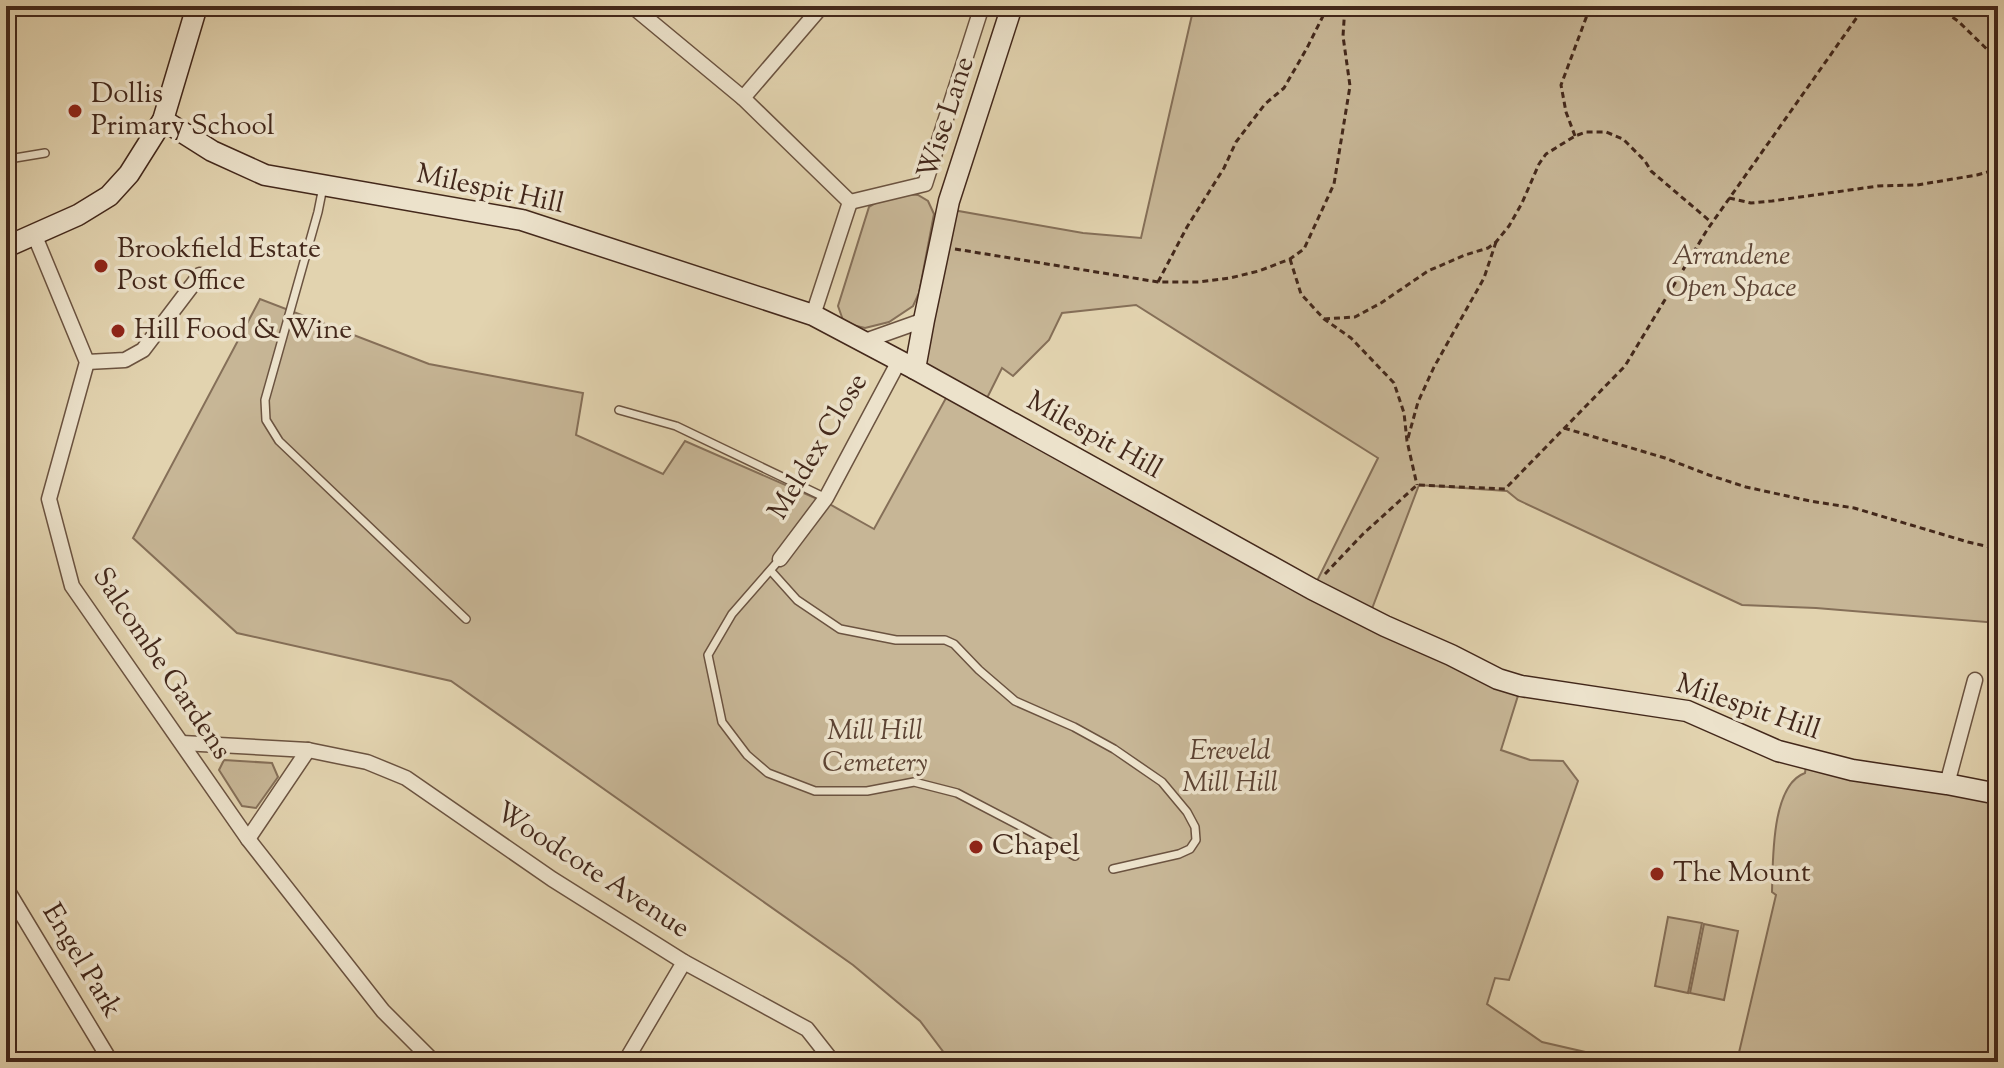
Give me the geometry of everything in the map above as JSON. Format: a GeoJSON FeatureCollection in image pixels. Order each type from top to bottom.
{"type":"FeatureCollection","features":[{"type":"Feature","properties":{"kind":"street"},"geometry":{"type":"LineString","coordinates":[[7,245],[78,215],[109,196],[129,174],[163,120],[197,6]]}},
{"type":"Feature","properties":{"kind":"street"},"geometry":{"type":"LineString","coordinates":[[632,6],[743,98],[850,202],[813,315]]}},
{"type":"Feature","properties":{"kind":"street"},"geometry":{"type":"LineString","coordinates":[[743,98],[822,6]]}},
{"type":"Feature","properties":{"kind":"street","name":"Wise Lane"},"geometry":{"type":"LineString","coordinates":[[925,184],[982,6]]}},
{"type":"Feature","properties":{"kind":"street","name":"Wise Lane"},"geometry":{"type":"LineString","coordinates":[[907,365],[924,320],[949,201],[1012,6]]}},
{"type":"Feature","properties":{"kind":"street","name":"Milespit Hill"},"geometry":{"type":"LineString","coordinates":[[163,120],[212,151],[265,175],[522,220],[813,315],[1312,589],[1498,679],[1521,686],[1687,711],[1778,751],[1852,770],[1998,794]]}},
{"type":"Feature","properties":{"kind":"street","name":"Wise Lane"},"geometry":{"type":"LineString","coordinates":[[850,202],[925,184],[949,201]]}},
{"type":"Feature","properties":{"kind":"street"},"geometry":{"type":"LineString","coordinates":[[34,234],[87,362],[125,360],[143,350],[200,275]]}},
{"type":"Feature","properties":{"kind":"street"},"geometry":{"type":"LineString","coordinates":[[862,342],[924,320]]}},
{"type":"Feature","properties":{"kind":"street","name":"Salcombe Gardens"},"geometry":{"type":"LineString","coordinates":[[87,362],[49,499],[72,586],[248,839],[383,1011],[434,1062]]}},
{"type":"Feature","properties":{"kind":"street","name":"Meldex Close"},"geometry":{"type":"LineString","coordinates":[[776,565],[826,498],[907,365]]}},
{"type":"Feature","properties":{"kind":"street"},"geometry":{"type":"LineString","coordinates":[[1947,784],[1975,680]]}},
{"type":"Feature","properties":{"kind":"street","name":"Woodcote Avenue"},"geometry":{"type":"LineString","coordinates":[[182,743],[308,750],[367,762],[406,778],[552,879],[684,962],[807,1029],[833,1062]]}},
{"type":"Feature","properties":{"kind":"street"},"geometry":{"type":"LineString","coordinates":[[248,839],[308,750]]}},
{"type":"Feature","properties":{"kind":"street","name":"Engel Park"},"geometry":{"type":"LineString","coordinates":[[6,888],[111,1062]]}},
{"type":"Feature","properties":{"kind":"street"},"geometry":{"type":"LineString","coordinates":[[625,1062],[684,962]]}},
{"type":"Feature","properties":{"kind":"lane"},"geometry":{"type":"LineString","coordinates":[[6,164],[15,158],[45,153]]}},
{"type":"Feature","properties":{"kind":"lane"},"geometry":{"type":"LineString","coordinates":[[323,185],[265,400],[266,420],[279,441],[466,619]]}},
{"type":"Feature","properties":{"kind":"lane"},"geometry":{"type":"LineString","coordinates":[[619,410],[676,426],[826,498]]}},
{"type":"Feature","properties":{"kind":"lane"},"geometry":{"type":"LineString","coordinates":[[1075,856],[957,793],[914,782],[867,791],[815,791],[768,773],[747,755],[722,722],[708,655],[732,614],[776,565],[797,600],[840,629],[896,640],[945,640],[954,644],[1015,701],[1114,749],[1162,782],[1187,812],[1195,827],[1196,840],[1190,849],[1179,854],[1113,869]]}},
{"type":"Feature","properties":{"kind":"path"},"geometry":{"type":"LineString","coordinates":[[1158,282],[1236,142],[1265,104],[1284,88],[1328,6]]}},
{"type":"Feature","properties":{"kind":"path"},"geometry":{"type":"LineString","coordinates":[[939,246],[1158,282],[1230,278],[1290,259],[1304,249],[1334,184],[1350,86],[1343,36],[1345,6]]}},
{"type":"Feature","properties":{"kind":"path"},"geometry":{"type":"LineString","coordinates":[[1575,136],[1561,85],[1592,6]]}},
{"type":"Feature","properties":{"kind":"path"},"geometry":{"type":"LineString","coordinates":[[1312,589],[1363,534],[1417,485],[1505,489],[1625,366],[1712,223],[1865,6]]}},
{"type":"Feature","properties":{"kind":"path"},"geometry":{"type":"LineString","coordinates":[[1936,6],[1958,21],[1998,60]]}},
{"type":"Feature","properties":{"kind":"path"},"geometry":{"type":"LineString","coordinates":[[1407,441],[1418,402],[1434,367],[1484,278],[1496,242],[1516,214],[1546,154],[1586,132],[1606,132],[1623,139],[1651,171],[1712,223]]}},
{"type":"Feature","properties":{"kind":"path"},"geometry":{"type":"LineString","coordinates":[[1729,198],[1751,203],[1772,201],[1878,186],[1917,185],[1998,169]]}},
{"type":"Feature","properties":{"kind":"path"},"geometry":{"type":"LineString","coordinates":[[1324,319],[1355,317],[1428,271],[1496,242]]}},
{"type":"Feature","properties":{"kind":"path"},"geometry":{"type":"LineString","coordinates":[[1290,259],[1301,294],[1324,319],[1351,338],[1394,383],[1404,413],[1417,485]]}},
{"type":"Feature","properties":{"kind":"path"},"geometry":{"type":"LineString","coordinates":[[1564,428],[1665,458],[1746,487],[1854,508],[1968,542],[1990,547],[1998,545]]}},
{"type":"Feature","properties":{"kind":"green space"},"geometry":{"type":"Polygon","coordinates":[[[1194,6],[1998,6],[1998,623],[1742,605],[1518,500],[1507,491],[1419,485],[1370,614],[1314,587],[1378,458],[1136,305],[1062,313],[1049,340],[1013,376],[1002,368],[983,406],[1312,589],[1521,686],[1501,750],[1530,760],[1563,761],[1578,781],[1509,980],[1495,978],[1487,1004],[1542,1042],[1629,1062],[951,1062],[920,1021],[853,965],[451,681],[237,633],[133,538],[260,299],[429,364],[583,393],[576,435],[663,474],[685,441],[831,505],[874,529],[951,389],[916,370],[947,209],[1083,233],[1141,238],[1194,6]]]}},
{"type":"Feature","properties":{"kind":"green space"},"geometry":{"type":"Polygon","coordinates":[[[893,193],[918,195],[928,201],[934,214],[919,293],[913,306],[889,322],[865,328],[844,323],[838,306],[869,207],[893,193]]]}},
{"type":"Feature","properties":{"kind":"green space"},"geometry":{"type":"Polygon","coordinates":[[[224,760],[272,763],[278,777],[256,808],[242,806],[219,770],[224,760]]]}},
{"type":"Feature","properties":{"kind":"green space"},"geometry":{"type":"Polygon","coordinates":[[[1806,766],[1998,794],[1998,1062],[1638,1062],[1713,1056],[1737,1061],[1776,895],[1772,892],[1776,825],[1786,792],[1794,780],[1805,773],[1806,766]]]}},
{"type":"Feature","properties":{"kind":"green space"},"geometry":{"type":"Polygon","coordinates":[[[1668,917],[1702,923],[1688,993],[1655,986],[1668,917]]]}},
{"type":"Feature","properties":{"kind":"green space"},"geometry":{"type":"Polygon","coordinates":[[[1704,924],[1738,931],[1724,1000],[1690,993],[1704,924]]]}},
{"type":"Feature","properties":{"kind":"place","name":"Dollis Primary School"},"geometry":{"type":"Point","coordinates":[75,111]}},
{"type":"Feature","properties":{"kind":"place","name":"Brookfield Estate Post Office"},"geometry":{"type":"Point","coordinates":[101,266]}},
{"type":"Feature","properties":{"kind":"place","name":"Hill Food & Wine"},"geometry":{"type":"Point","coordinates":[118,331]}},
{"type":"Feature","properties":{"kind":"place","name":"Chapel"},"geometry":{"type":"Point","coordinates":[976,847]}},
{"type":"Feature","properties":{"kind":"place","name":"The Mount"},"geometry":{"type":"Point","coordinates":[1657,874]}},
{"type":"Feature","properties":{"kind":"park label","name":"Arrandene Open Space"},"geometry":{"type":"Point","coordinates":[1731,273]}},
{"type":"Feature","properties":{"kind":"park label","name":"Mill Hill Cemetery"},"geometry":{"type":"Point","coordinates":[875,748]}},
{"type":"Feature","properties":{"kind":"park label","name":"Ereveld Mill Hill"},"geometry":{"type":"Point","coordinates":[1230,768]}}]}
